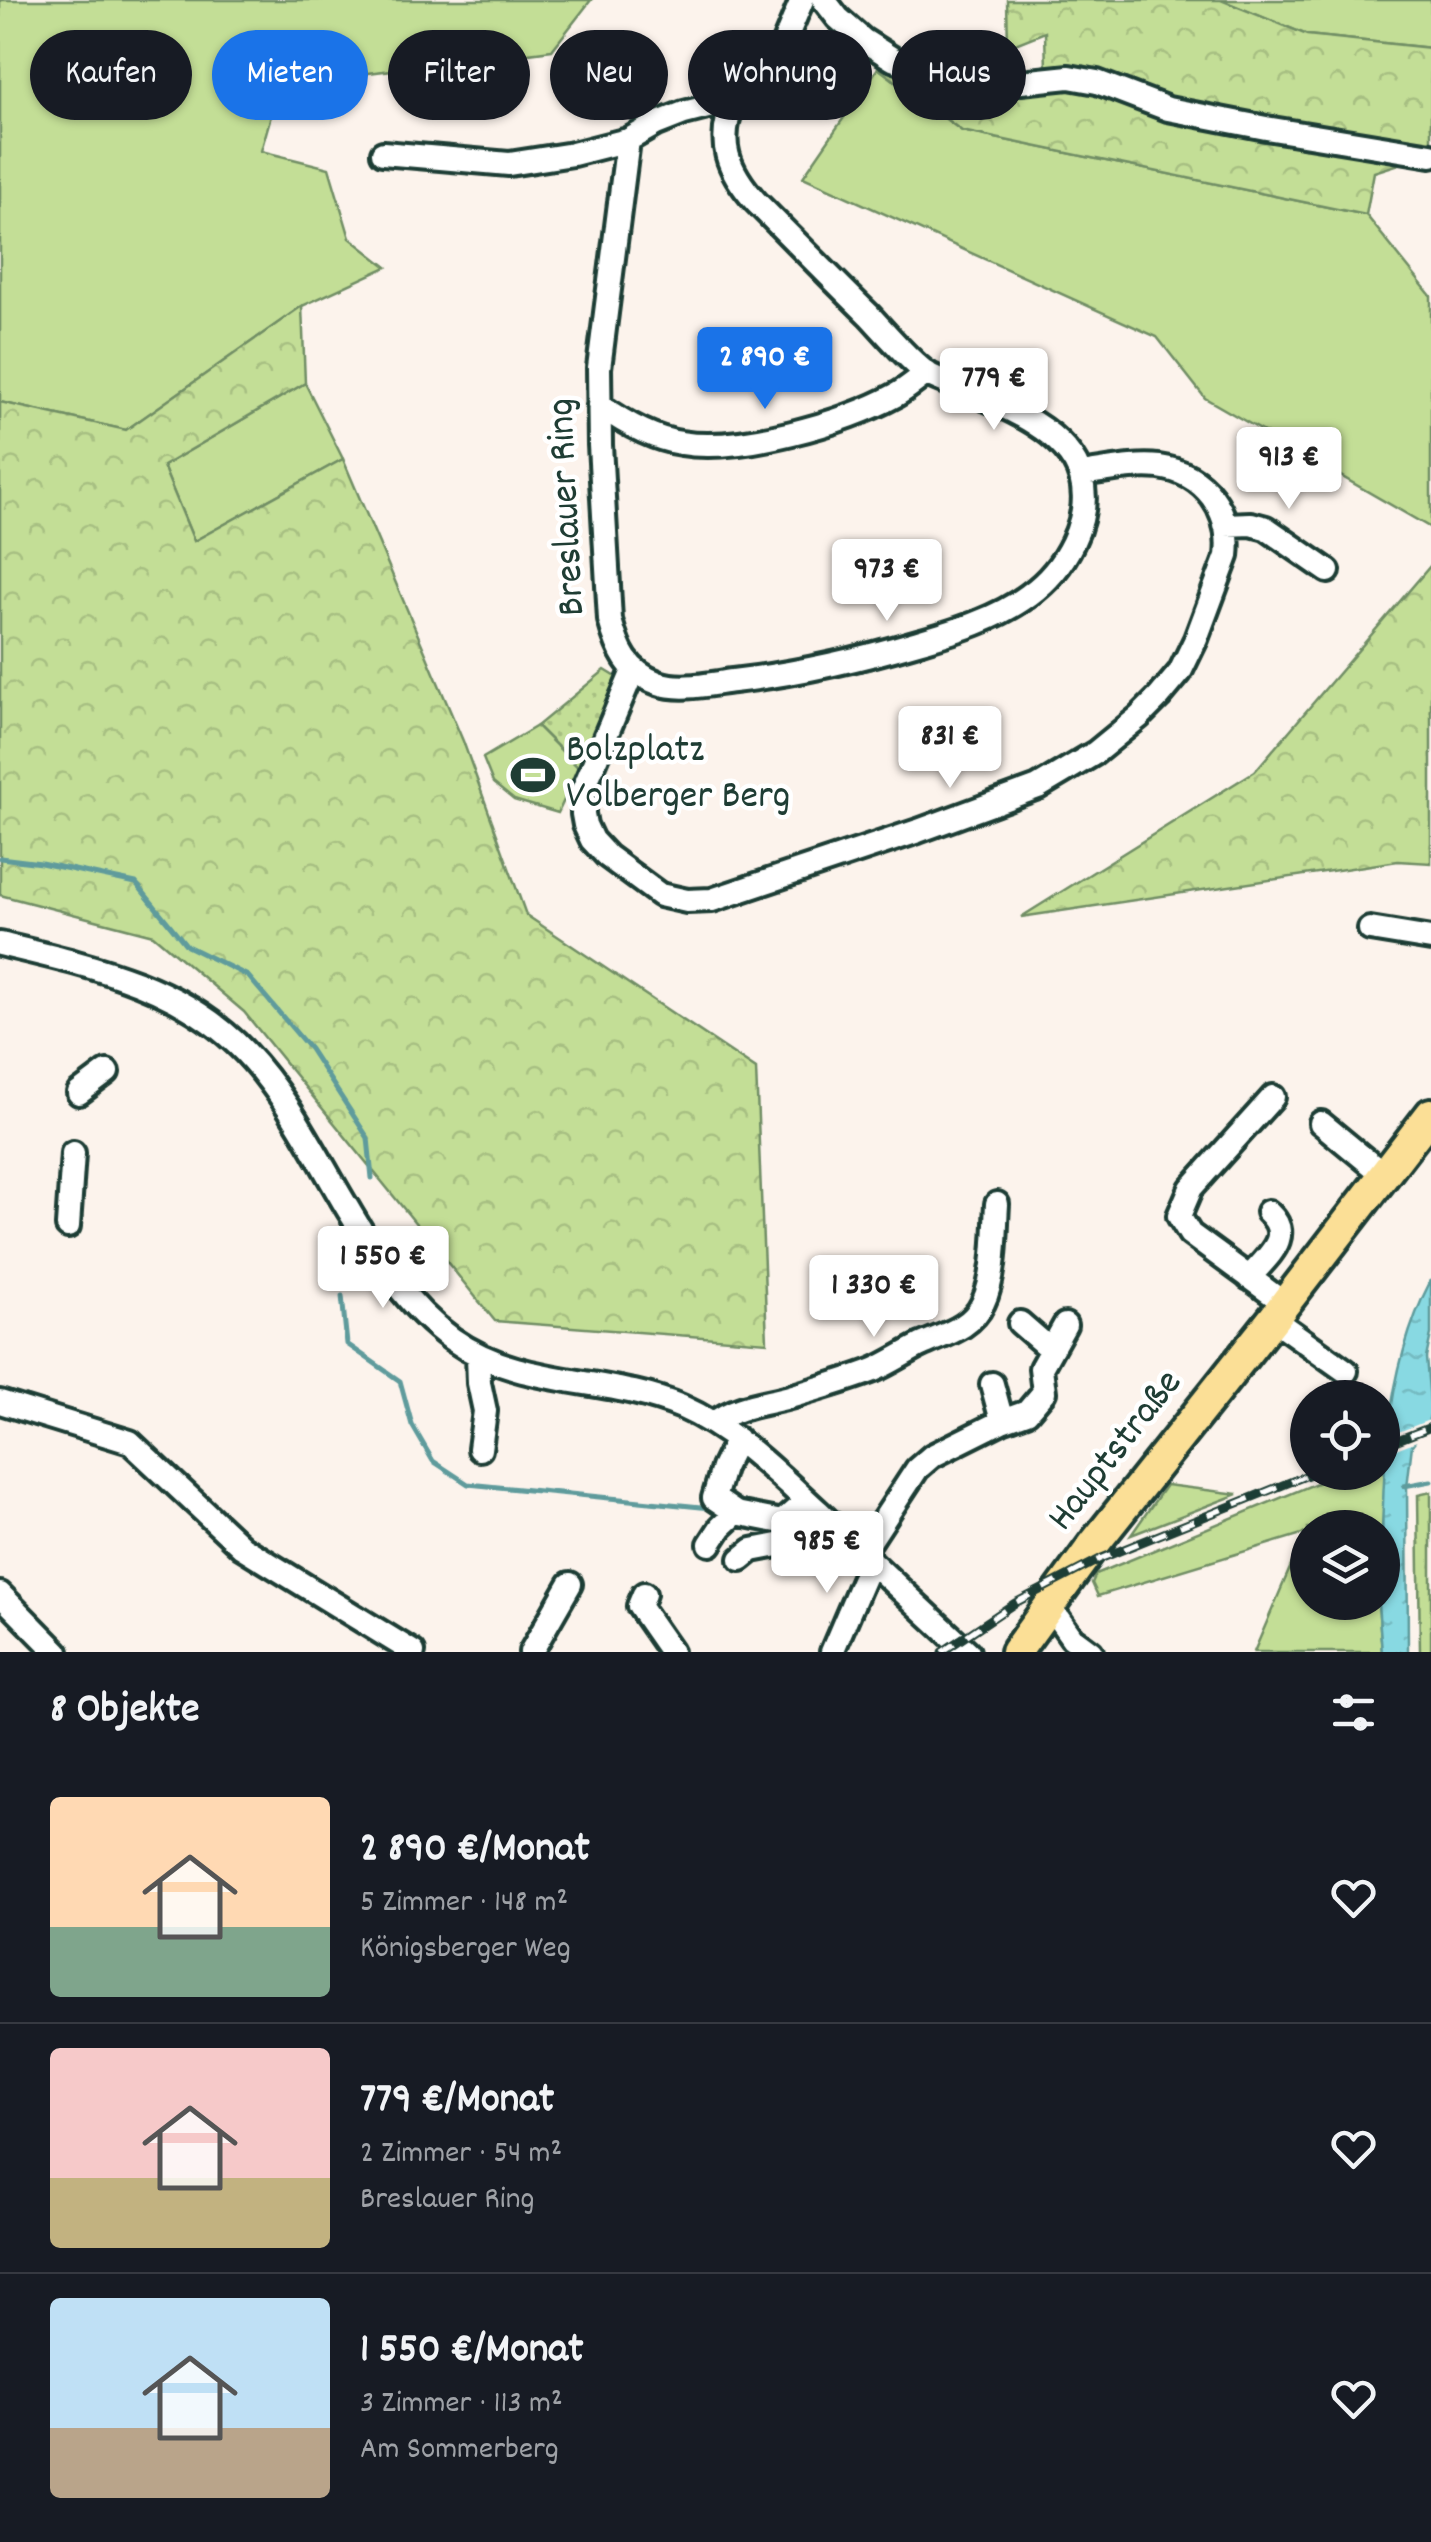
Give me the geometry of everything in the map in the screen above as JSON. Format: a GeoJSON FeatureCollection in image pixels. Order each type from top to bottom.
{"type":"FeatureCollection","features":[{"type":"Feature","properties":{"kind":"main road","name":"Hauptstraße"},"geometry":{"type":"LineString","coordinates":[[1016,1652],[1094,1544],[1431,1114]]}},
{"type":"Feature","properties":{"kind":"street"},"geometry":{"type":"LineString","coordinates":[[789,30],[802,0]]}},
{"type":"Feature","properties":{"kind":"street"},"geometry":{"type":"LineString","coordinates":[[824,0],[863,40],[893,59],[930,72],[975,83],[1069,76],[1097,82],[1168,110],[1430,156]]}},
{"type":"Feature","properties":{"kind":"street"},"geometry":{"type":"LineString","coordinates":[[384,153],[509,164],[574,154],[628,140],[688,112]]}},
{"type":"Feature","properties":{"kind":"street"},"geometry":{"type":"LineString","coordinates":[[728,120],[728,159],[736,180],[756,202],[928,373],[1045,429],[1066,451],[1080,474],[1084,510],[1065,554],[1043,583],[1006,610],[945,634],[876,655],[763,678],[680,686],[663,685],[633,671],[583,790],[586,825],[592,840],[607,856],[660,894],[688,901],[712,900],[1038,786],[1115,739],[1160,698],[1180,672],[1224,568],[1226,525],[1217,501],[1188,475],[1162,467],[1080,474]]}},
{"type":"Feature","properties":{"kind":"street","name":"Breslauer Ring"},"geometry":{"type":"LineString","coordinates":[[628,140],[603,329],[599,405],[610,620],[620,651],[633,671]]}},
{"type":"Feature","properties":{"kind":"street"},"geometry":{"type":"LineString","coordinates":[[599,405],[656,437],[679,443],[748,441],[832,421],[896,395],[928,373]]}},
{"type":"Feature","properties":{"kind":"street"},"geometry":{"type":"LineString","coordinates":[[1226,525],[1266,528],[1328,571]]}},
{"type":"Feature","properties":{"kind":"street"},"geometry":{"type":"LineString","coordinates":[[1370,929],[1431,938]]}},
{"type":"Feature","properties":{"kind":"street"},"geometry":{"type":"LineString","coordinates":[[0,944],[127,977],[206,1020],[232,1040],[280,1096],[377,1258],[413,1306],[433,1324],[478,1355],[530,1374],[649,1396],[714,1423],[737,1438],[968,1652]]}},
{"type":"Feature","properties":{"kind":"street"},"geometry":{"type":"LineString","coordinates":[[79,1093],[108,1072]]}},
{"type":"Feature","properties":{"kind":"street"},"geometry":{"type":"LineString","coordinates":[[1273,1097],[1191,1188],[1179,1216],[1190,1234],[1249,1278],[1279,1311],[1346,1371]]}},
{"type":"Feature","properties":{"kind":"street"},"geometry":{"type":"LineString","coordinates":[[1321,1123],[1384,1175]]}},
{"type":"Feature","properties":{"kind":"street"},"geometry":{"type":"LineString","coordinates":[[68,1226],[72,1153]]}},
{"type":"Feature","properties":{"kind":"street"},"geometry":{"type":"LineString","coordinates":[[714,1423],[727,1413],[874,1370],[971,1320],[987,1293],[996,1204]]}},
{"type":"Feature","properties":{"kind":"street"},"geometry":{"type":"LineString","coordinates":[[1249,1278],[1280,1236],[1279,1225],[1268,1212]]}},
{"type":"Feature","properties":{"kind":"street"},"geometry":{"type":"LineString","coordinates":[[1020,1323],[1051,1350]]}},
{"type":"Feature","properties":{"kind":"street"},"geometry":{"type":"LineString","coordinates":[[832,1652],[866,1557],[917,1469],[932,1456],[1026,1412],[1044,1392],[1041,1368],[1065,1325]]}},
{"type":"Feature","properties":{"kind":"street"},"geometry":{"type":"LineString","coordinates":[[478,1355],[485,1411],[480,1448]]}},
{"type":"Feature","properties":{"kind":"street"},"geometry":{"type":"LineString","coordinates":[[992,1384],[1002,1421]]}},
{"type":"Feature","properties":{"kind":"street"},"geometry":{"type":"LineString","coordinates":[[0,1402],[130,1442],[242,1548],[412,1652]]}},
{"type":"Feature","properties":{"kind":"street"},"geometry":{"type":"LineString","coordinates":[[737,1438],[714,1498],[736,1513],[782,1522],[806,1501]]}},
{"type":"Feature","properties":{"kind":"street"},"geometry":{"type":"LineString","coordinates":[[710,1544],[736,1513]]}},
{"type":"Feature","properties":{"kind":"street"},"geometry":{"type":"LineString","coordinates":[[741,1558],[752,1550],[841,1533]]}},
{"type":"Feature","properties":{"kind":"street"},"geometry":{"type":"LineString","coordinates":[[531,1652],[570,1584]]}},
{"type":"Feature","properties":{"kind":"street"},"geometry":{"type":"LineString","coordinates":[[0,1594],[57,1652]]}},
{"type":"Feature","properties":{"kind":"street"},"geometry":{"type":"LineString","coordinates":[[644,1594],[639,1606],[671,1652]]}},
{"type":"Feature","properties":{"kind":"street"},"geometry":{"type":"LineString","coordinates":[[1047,1610],[1072,1638],[1092,1652]]}},
{"type":"Feature","properties":{"kind":"green space"},"geometry":{"type":"Polygon","coordinates":[[[0,0],[591,0],[568,30],[550,30],[550,50],[530,53],[530,30],[388,30],[388,70],[368,73],[368,30],[212,30],[212,120],[270,120],[261,151],[329,168],[350,238],[387,267],[302,306],[126,430],[0,402],[0,0]]]}},
{"type":"Feature","properties":{"kind":"green space"},"geometry":{"type":"Polygon","coordinates":[[[1007,0],[1221,0],[1307,35],[1431,48],[1431,148],[1305,130],[1046,70],[1045,32],[1026,40],[1026,30],[1008,30],[1007,0]]]}},
{"type":"Feature","properties":{"kind":"green space"},"geometry":{"type":"Polygon","coordinates":[[[1221,0],[1431,0],[1431,48],[1307,35],[1221,0]]]}},
{"type":"Feature","properties":{"kind":"green space"},"geometry":{"type":"Polygon","coordinates":[[[892,63],[892,78],[878,68],[892,63]]]}},
{"type":"Feature","properties":{"kind":"green space"},"geometry":{"type":"Polygon","coordinates":[[[878,68],[892,78],[892,120],[947,120],[962,131],[1366,215],[1431,296],[1431,528],[1205,398],[1157,337],[803,177],[842,120],[872,120],[872,77],[878,68]]]}},
{"type":"Feature","properties":{"kind":"green space"},"geometry":{"type":"Polygon","coordinates":[[[1026,80],[1412,160],[1374,172],[1366,215],[962,131],[947,120],[1026,120],[1026,80]]]}},
{"type":"Feature","properties":{"kind":"green space"},"geometry":{"type":"Polygon","coordinates":[[[302,306],[305,383],[163,466],[194,541],[343,459],[463,741],[526,915],[756,1069],[767,1342],[495,1321],[244,1012],[153,935],[0,895],[0,402],[126,430],[302,306]]]}},
{"type":"Feature","properties":{"kind":"green space"},"geometry":{"type":"Polygon","coordinates":[[[305,383],[343,459],[194,541],[163,466],[305,383]]]}},
{"type":"Feature","properties":{"kind":"green space"},"geometry":{"type":"Polygon","coordinates":[[[1431,565],[1431,863],[1398,861],[1021,917],[1255,771],[1431,565]]]}},
{"type":"Feature","properties":{"kind":"green space"},"geometry":{"type":"Polygon","coordinates":[[[605,670],[618,678],[579,768],[537,726],[605,670]]]}},
{"type":"Feature","properties":{"kind":"green space","name":"Bolzplatz Volberger Berg"},"geometry":{"type":"Polygon","coordinates":[[[537,726],[579,768],[558,813],[514,800],[493,783],[483,758],[537,726]]]}},
{"type":"Feature","properties":{"kind":"green space"},"geometry":{"type":"Polygon","coordinates":[[[1166,1485],[1238,1494],[1131,1535],[1166,1485]]]}},
{"type":"Feature","properties":{"kind":"green space"},"geometry":{"type":"Polygon","coordinates":[[[1300,1490],[1385,1490],[1383,1510],[1290,1510],[1290,1538],[1098,1596],[1092,1583],[1096,1574],[1300,1490]]]}},
{"type":"Feature","properties":{"kind":"green space"},"geometry":{"type":"Polygon","coordinates":[[[1431,1492],[1431,1652],[1420,1652],[1418,1495],[1431,1492]]]}},
{"type":"Feature","properties":{"kind":"green space"},"geometry":{"type":"Polygon","coordinates":[[[1290,1568],[1290,1620],[1379,1620],[1382,1652],[1254,1652],[1290,1568]]]}},
{"type":"Feature","properties":{"kind":"water"},"geometry":{"type":"Polygon","coordinates":[[[1431,1280],[1431,1334],[1426,1358],[1431,1412],[1427,1425],[1412,1445],[1407,1487],[1408,1652],[1382,1652],[1379,1620],[1400,1620],[1400,1510],[1383,1510],[1384,1490],[1400,1490],[1400,1380],[1397,1380],[1414,1318],[1431,1280]]]}},
{"type":"Feature","properties":{"kind":"pier"},"geometry":{"type":"Polygon","coordinates":[[[1429,1420],[1431,1428],[1422,1439],[1400,1447],[1400,1431],[1429,1420]]]}},
{"type":"Feature","properties":{"kind":"waterway"},"geometry":{"type":"LineString","coordinates":[[0,858],[136,883],[187,946],[248,976],[310,1049],[368,1138],[372,1178]]}},
{"type":"Feature","properties":{"kind":"waterway"},"geometry":{"type":"LineString","coordinates":[[342,1296],[347,1344],[400,1381],[412,1425],[433,1461],[468,1484],[711,1508]]}},
{"type":"Feature","properties":{"kind":"waterway"},"geometry":{"type":"LineString","coordinates":[[1404,1486],[1431,1481]]}},
{"type":"Feature","properties":{"kind":"railway"},"geometry":{"type":"LineString","coordinates":[[1400,1439],[1431,1427]]}},
{"type":"Feature","properties":{"kind":"railway"},"geometry":{"type":"LineString","coordinates":[[942,1652],[1015,1603],[1102,1558],[1290,1482]]}},
{"type":"Feature","properties":{"kind":"place","name":"Bolzplatz Volberger Berg"},"geometry":{"type":"Point","coordinates":[533,775]}}]}
